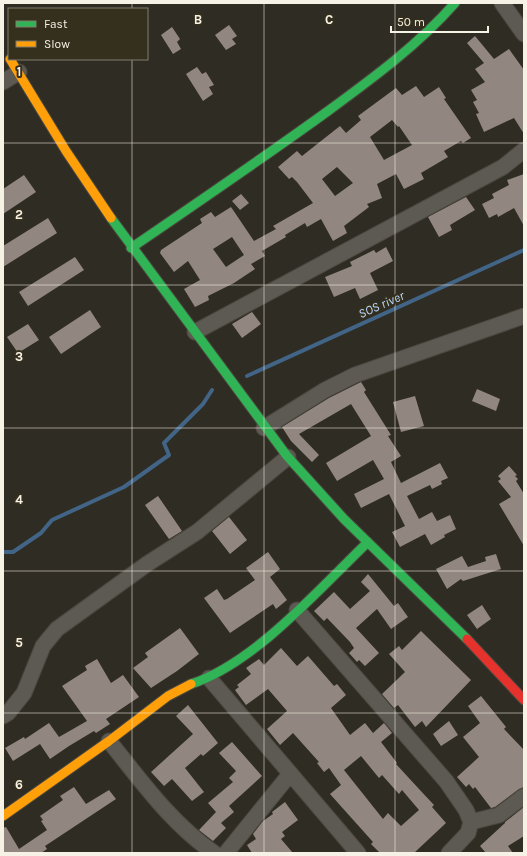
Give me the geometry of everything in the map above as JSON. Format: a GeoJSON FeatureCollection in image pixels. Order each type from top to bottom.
{"type":"FeatureCollection","features":[{"type":"Feature","properties":{"kind":"street"},"geometry":{"type":"LineString","coordinates":[[131,248],[296,134],[417,44],[436,25],[454,3]]}},
{"type":"Feature","properties":{"kind":"street"},"geometry":{"type":"LineString","coordinates":[[502,3],[524,34]]}},
{"type":"Feature","properties":{"kind":"street"},"geometry":{"type":"LineString","coordinates":[[10,60],[66,152],[131,248],[195,332],[264,428],[288,458],[368,542],[481,652],[524,700]]}},
{"type":"Feature","properties":{"kind":"street"},"geometry":{"type":"LineString","coordinates":[[3,82],[19,72]]}},
{"type":"Feature","properties":{"kind":"street"},"geometry":{"type":"LineString","coordinates":[[195,332],[503,167],[524,150]]}},
{"type":"Feature","properties":{"kind":"street"},"geometry":{"type":"LineString","coordinates":[[264,428],[325,390],[355,375],[524,316]]}},
{"type":"Feature","properties":{"kind":"street"},"geometry":{"type":"LineString","coordinates":[[3,716],[8,713],[24,693],[43,646],[57,629],[147,564],[197,532],[288,458]]}},
{"type":"Feature","properties":{"kind":"street"},"geometry":{"type":"LineString","coordinates":[[3,816],[109,741],[168,696],[188,685],[209,678],[274,633],[368,542]]}},
{"type":"Feature","properties":{"kind":"street"},"geometry":{"type":"LineString","coordinates":[[297,610],[446,781],[462,804],[471,822],[468,833],[450,853]]}},
{"type":"Feature","properties":{"kind":"street"},"geometry":{"type":"LineString","coordinates":[[209,678],[358,853]]}},
{"type":"Feature","properties":{"kind":"street"},"geometry":{"type":"LineString","coordinates":[[109,741],[173,819],[195,840],[214,853]]}},
{"type":"Feature","properties":{"kind":"street"},"geometry":{"type":"LineString","coordinates":[[226,853],[290,774]]}},
{"type":"Feature","properties":{"kind":"street"},"geometry":{"type":"LineString","coordinates":[[471,822],[499,815],[524,796]]}},
{"type":"Feature","properties":{"kind":"building"},"geometry":{"type":"Polygon","coordinates":[[[229,25],[237,36],[232,39],[236,44],[226,50],[215,35],[229,25]]]}},
{"type":"Feature","properties":{"kind":"building"},"geometry":{"type":"Polygon","coordinates":[[[172,27],[180,39],[177,42],[181,49],[173,54],[161,35],[172,27]]]}},
{"type":"Feature","properties":{"kind":"building"},"geometry":{"type":"Polygon","coordinates":[[[475,36],[494,59],[509,49],[524,70],[524,134],[514,118],[484,132],[476,114],[479,113],[473,102],[477,100],[471,90],[485,82],[475,69],[484,63],[467,43],[475,36]]]}},
{"type":"Feature","properties":{"kind":"building"},"geometry":{"type":"Polygon","coordinates":[[[197,67],[202,74],[206,72],[214,85],[209,87],[213,94],[203,101],[186,74],[197,67]]]}},
{"type":"Feature","properties":{"kind":"building"},"geometry":{"type":"Polygon","coordinates":[[[416,86],[424,97],[439,87],[446,98],[444,99],[471,138],[463,143],[461,141],[444,151],[448,157],[421,173],[424,179],[404,189],[396,174],[377,184],[382,198],[367,204],[369,207],[344,226],[347,233],[333,241],[321,219],[307,227],[305,223],[285,235],[286,237],[262,251],[265,256],[251,264],[255,269],[234,283],[208,296],[209,300],[195,307],[184,289],[200,280],[188,261],[174,272],[160,253],[161,250],[202,223],[200,219],[211,212],[215,217],[231,207],[254,241],[276,229],[273,226],[313,203],[297,182],[292,177],[289,179],[278,167],[297,151],[302,156],[340,126],[346,133],[361,120],[358,116],[396,88],[402,95],[416,86]],[[392,120],[370,137],[384,160],[412,145],[399,126],[398,127],[392,120]],[[337,167],[322,179],[335,196],[353,183],[337,167]],[[232,237],[213,249],[226,267],[244,255],[232,237]]]}},
{"type":"Feature","properties":{"kind":"building"},"geometry":{"type":"Polygon","coordinates":[[[524,174],[524,226],[514,208],[498,217],[497,214],[489,218],[482,204],[494,198],[492,194],[509,185],[507,180],[524,174]]]}},
{"type":"Feature","properties":{"kind":"building"},"geometry":{"type":"Polygon","coordinates":[[[24,175],[36,192],[3,214],[3,189],[24,175]]]}},
{"type":"Feature","properties":{"kind":"building"},"geometry":{"type":"Polygon","coordinates":[[[241,194],[249,203],[240,210],[232,201],[241,194]]]}},
{"type":"Feature","properties":{"kind":"building"},"geometry":{"type":"Polygon","coordinates":[[[466,197],[475,210],[450,225],[452,230],[439,237],[428,217],[466,197]]]}},
{"type":"Feature","properties":{"kind":"building"},"geometry":{"type":"Polygon","coordinates":[[[48,218],[57,233],[3,267],[3,246],[48,218]]]}},
{"type":"Feature","properties":{"kind":"building"},"geometry":{"type":"Polygon","coordinates":[[[386,247],[393,261],[370,273],[378,290],[360,299],[355,288],[334,297],[325,277],[352,266],[350,262],[374,250],[376,253],[386,247]]]}},
{"type":"Feature","properties":{"kind":"building"},"geometry":{"type":"Polygon","coordinates":[[[75,257],[84,270],[28,306],[19,292],[75,257]]]}},
{"type":"Feature","properties":{"kind":"building"},"geometry":{"type":"Polygon","coordinates":[[[90,310],[101,327],[61,354],[49,337],[90,310]]]}},
{"type":"Feature","properties":{"kind":"building"},"geometry":{"type":"Polygon","coordinates":[[[252,312],[261,324],[242,338],[232,324],[252,312]]]}},
{"type":"Feature","properties":{"kind":"building"},"geometry":{"type":"Polygon","coordinates":[[[28,324],[39,340],[18,353],[7,337],[28,324]]]}},
{"type":"Feature","properties":{"kind":"building"},"geometry":{"type":"Polygon","coordinates":[[[361,382],[366,390],[364,392],[391,435],[388,436],[401,456],[391,462],[401,483],[440,463],[448,478],[441,481],[442,484],[432,489],[430,485],[407,496],[419,519],[432,512],[437,521],[450,515],[456,529],[444,535],[445,537],[431,545],[425,534],[400,547],[392,532],[405,526],[389,494],[361,508],[354,494],[384,479],[373,460],[337,481],[326,463],[371,436],[351,404],[299,434],[319,455],[312,462],[291,441],[282,427],[329,398],[361,382]]]}},
{"type":"Feature","properties":{"kind":"building"},"geometry":{"type":"Polygon","coordinates":[[[477,389],[500,399],[496,411],[472,401],[477,389]]]}},
{"type":"Feature","properties":{"kind":"building"},"geometry":{"type":"Polygon","coordinates":[[[415,396],[424,426],[401,432],[393,402],[415,396]]]}},
{"type":"Feature","properties":{"kind":"building"},"geometry":{"type":"Polygon","coordinates":[[[509,466],[517,475],[515,476],[518,479],[516,481],[524,494],[524,546],[499,504],[511,497],[498,481],[501,479],[498,476],[509,466]]]}},
{"type":"Feature","properties":{"kind":"building"},"geometry":{"type":"Polygon","coordinates":[[[158,496],[182,531],[169,539],[145,505],[158,496]]]}},
{"type":"Feature","properties":{"kind":"building"},"geometry":{"type":"Polygon","coordinates":[[[229,517],[247,540],[230,554],[212,531],[229,517]]]}},
{"type":"Feature","properties":{"kind":"building"},"geometry":{"type":"Polygon","coordinates":[[[268,552],[280,569],[270,577],[287,600],[276,609],[273,604],[230,633],[204,598],[217,589],[224,600],[227,599],[255,580],[246,568],[268,552]]]}},
{"type":"Feature","properties":{"kind":"building"},"geometry":{"type":"Polygon","coordinates":[[[496,554],[501,569],[463,581],[461,579],[447,589],[436,569],[462,556],[468,567],[486,561],[485,557],[496,554]]]}},
{"type":"Feature","properties":{"kind":"building"},"geometry":{"type":"Polygon","coordinates":[[[368,574],[394,606],[398,603],[408,617],[391,629],[377,609],[356,628],[379,653],[365,666],[359,660],[357,662],[349,653],[354,648],[350,642],[327,618],[324,621],[314,611],[334,592],[350,609],[370,591],[361,582],[368,574]]]}},
{"type":"Feature","properties":{"kind":"building"},"geometry":{"type":"Polygon","coordinates":[[[482,605],[491,619],[477,629],[467,615],[482,605]]]}},
{"type":"Feature","properties":{"kind":"building"},"geometry":{"type":"Polygon","coordinates":[[[180,628],[199,654],[151,688],[133,668],[148,657],[145,653],[180,628]]]}},
{"type":"Feature","properties":{"kind":"building"},"geometry":{"type":"Polygon","coordinates":[[[421,631],[471,680],[426,727],[422,721],[415,727],[398,705],[394,708],[382,694],[405,672],[389,654],[399,646],[402,650],[421,631]]]}},
{"type":"Feature","properties":{"kind":"building"},"geometry":{"type":"Polygon","coordinates":[[[281,648],[297,666],[308,656],[334,686],[337,684],[346,695],[331,708],[350,735],[365,723],[373,733],[384,723],[392,733],[381,742],[397,763],[396,764],[434,805],[432,807],[446,823],[414,853],[380,853],[371,844],[373,842],[330,794],[341,785],[329,768],[324,772],[317,763],[319,762],[293,733],[280,745],[267,729],[287,711],[268,689],[246,705],[235,690],[239,687],[237,685],[251,674],[246,668],[259,659],[264,665],[281,648]],[[361,756],[344,770],[383,819],[388,813],[401,826],[419,810],[402,790],[399,794],[382,775],[379,778],[361,756]]]}},
{"type":"Feature","properties":{"kind":"building"},"geometry":{"type":"Polygon","coordinates":[[[97,659],[111,683],[123,675],[139,697],[106,719],[110,724],[96,733],[94,731],[50,759],[40,744],[13,761],[5,748],[24,737],[25,739],[49,723],[59,737],[87,721],[62,686],[87,670],[85,666],[97,659]]]}},
{"type":"Feature","properties":{"kind":"building"},"geometry":{"type":"Polygon","coordinates":[[[481,696],[506,727],[504,729],[524,750],[524,787],[495,807],[491,808],[475,787],[473,789],[469,784],[466,787],[457,777],[479,757],[463,737],[480,723],[468,706],[481,696]]]}},
{"type":"Feature","properties":{"kind":"building"},"geometry":{"type":"Polygon","coordinates":[[[188,705],[218,743],[203,756],[201,754],[185,768],[204,792],[192,801],[172,779],[164,786],[151,772],[193,734],[176,716],[188,705]]]}},
{"type":"Feature","properties":{"kind":"building"},"geometry":{"type":"Polygon","coordinates":[[[449,721],[458,735],[441,746],[433,734],[449,721]]]}},
{"type":"Feature","properties":{"kind":"building"},"geometry":{"type":"Polygon","coordinates":[[[232,742],[262,776],[229,806],[234,812],[221,823],[226,828],[213,841],[199,830],[216,812],[208,803],[233,782],[229,778],[236,771],[219,753],[232,742]]]}},
{"type":"Feature","properties":{"kind":"building"},"geometry":{"type":"Polygon","coordinates":[[[74,787],[86,804],[109,790],[116,799],[45,846],[47,849],[41,853],[3,853],[3,828],[6,827],[19,849],[47,830],[41,821],[43,820],[40,816],[63,800],[60,796],[74,787]]]}},
{"type":"Feature","properties":{"kind":"building"},"geometry":{"type":"Polygon","coordinates":[[[285,802],[298,820],[282,832],[285,836],[281,839],[293,853],[252,853],[247,845],[256,839],[253,834],[263,821],[273,814],[272,812],[285,802]]]}},
{"type":"Feature","properties":{"kind":"building"},"geometry":{"type":"Polygon","coordinates":[[[524,807],[524,836],[508,846],[513,853],[486,853],[480,846],[505,822],[524,807]]]}},
{"type":"Feature","properties":{"kind":"waterway","name":"SOS river"},"geometry":{"type":"LineString","coordinates":[[247,376],[524,250]]}},
{"type":"Feature","properties":{"kind":"waterway"},"geometry":{"type":"LineString","coordinates":[[3,552],[13,552],[41,533],[52,520],[124,487],[169,455],[164,443],[203,404],[212,390]]}},
{"type":"Feature","properties":{"kind":"traffic: fast"},"geometry":{"type":"LineString","coordinates":[[131,248],[279,146],[362,86],[426,33],[455,3]]}},
{"type":"Feature","properties":{"kind":"traffic: fast"},"geometry":{"type":"LineString","coordinates":[[111,218],[287,456],[344,519],[467,639]]}},
{"type":"Feature","properties":{"kind":"traffic: fast"},"geometry":{"type":"LineString","coordinates":[[191,684],[215,674],[239,660],[262,642],[285,623],[368,542]]}},
{"type":"Feature","properties":{"kind":"traffic: slow"},"geometry":{"type":"LineString","coordinates":[[11,60],[66,151],[111,218]]}},
{"type":"Feature","properties":{"kind":"traffic: slow"},"geometry":{"type":"LineString","coordinates":[[3,816],[109,741],[168,696],[191,684]]}},
{"type":"Feature","properties":{"kind":"traffic: jam"},"geometry":{"type":"LineString","coordinates":[[467,639],[524,700]]}}]}
